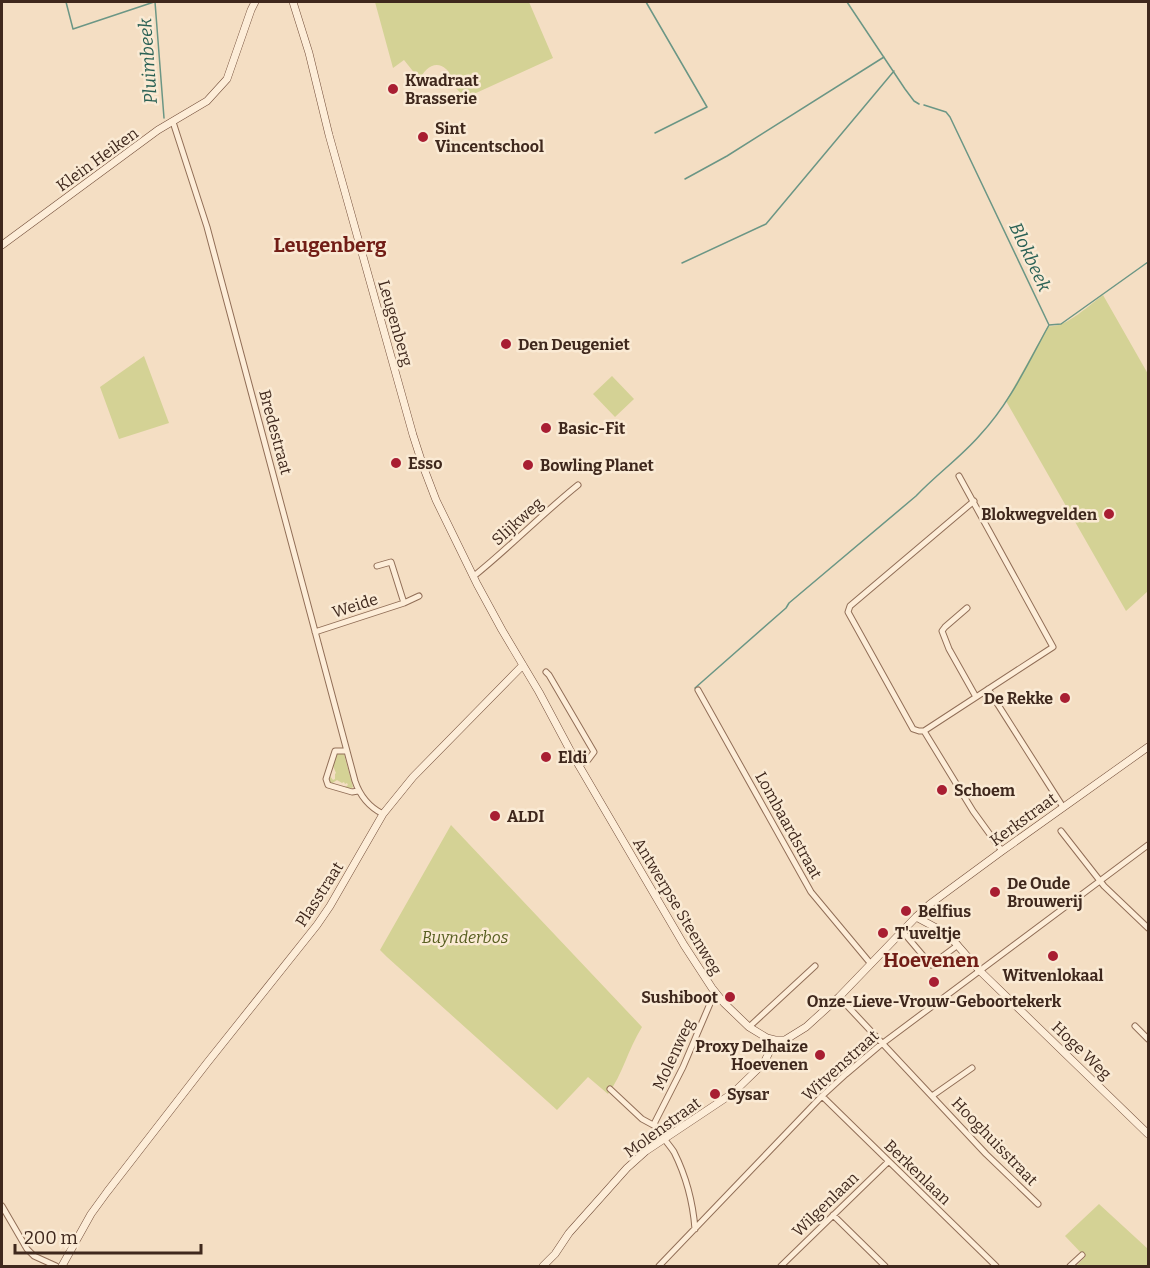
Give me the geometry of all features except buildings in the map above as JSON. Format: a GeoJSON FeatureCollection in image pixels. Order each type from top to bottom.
{"type":"FeatureCollection","features":[{"type":"Feature","properties":{"kind":"street","name":"Klein Heiken"},"geometry":{"type":"LineString","coordinates":[[2,245],[158,130],[207,101],[227,79],[255,2]]}},
{"type":"Feature","properties":{"kind":"street","name":"Leugenberg"},"geometry":{"type":"LineString","coordinates":[[293,2],[309,53],[328,135],[426,474],[436,500],[474,576],[523,665]]}},
{"type":"Feature","properties":{"kind":"street","name":"Bredestraat"},"geometry":{"type":"LineString","coordinates":[[173,122],[207,227],[358,790],[375,810],[383,814]]}},
{"type":"Feature","properties":{"kind":"street"},"geometry":{"type":"LineString","coordinates":[[959,476],[974,501],[1053,647],[924,731],[919,731],[913,729],[848,609],[974,501]]}},
{"type":"Feature","properties":{"kind":"street","name":"Slijkweg"},"geometry":{"type":"LineString","coordinates":[[474,576],[578,485]]}},
{"type":"Feature","properties":{"kind":"street","name":"Weide"},"geometry":{"type":"LineString","coordinates":[[377,566],[391,562],[404,603]]}},
{"type":"Feature","properties":{"kind":"street","name":"Weide"},"geometry":{"type":"LineString","coordinates":[[315,632],[419,596]]}},
{"type":"Feature","properties":{"kind":"street"},"geometry":{"type":"LineString","coordinates":[[968,608],[942,632],[976,697]]}},
{"type":"Feature","properties":{"kind":"street","name":"Antwerpse Steenweg"},"geometry":{"type":"LineString","coordinates":[[523,665],[684,945],[716,993],[741,1021],[767,1038],[775,1040]]}},
{"type":"Feature","properties":{"kind":"street","name":"Plasstraat"},"geometry":{"type":"LineString","coordinates":[[62,1266],[91,1214],[143,1144],[317,925],[383,814],[414,777],[523,665]]}},
{"type":"Feature","properties":{"kind":"street"},"geometry":{"type":"LineString","coordinates":[[546,672],[594,752],[588,760],[579,765]]}},
{"type":"Feature","properties":{"kind":"street"},"geometry":{"type":"LineString","coordinates":[[988,689],[1063,807]]}},
{"type":"Feature","properties":{"kind":"street","name":"Lombaardstraat"},"geometry":{"type":"LineString","coordinates":[[698,690],[811,892],[871,964]]}},
{"type":"Feature","properties":{"kind":"street"},"geometry":{"type":"LineString","coordinates":[[924,731],[973,811],[1002,851]]}},
{"type":"Feature","properties":{"kind":"street","name":"Kerkstraat"},"geometry":{"type":"LineString","coordinates":[[775,1040],[784,1040],[797,1034],[839,998],[930,904],[1149,747]]}},
{"type":"Feature","properties":{"kind":"street"},"geometry":{"type":"LineString","coordinates":[[347,751],[335,751],[326,779],[328,785],[352,792],[358,790]]}},
{"type":"Feature","properties":{"kind":"street"},"geometry":{"type":"LineString","coordinates":[[1061,831],[1100,881],[1149,928]]}},
{"type":"Feature","properties":{"kind":"street","name":"Witvenstraat"},"geometry":{"type":"LineString","coordinates":[[659,1266],[822,1096],[846,1074],[883,1043],[1149,845]]}},
{"type":"Feature","properties":{"kind":"street","name":"Hoge Weg"},"geometry":{"type":"LineString","coordinates":[[916,917],[944,932],[958,945],[980,971],[1149,1134]]}},
{"type":"Feature","properties":{"kind":"street"},"geometry":{"type":"LineString","coordinates":[[903,932],[931,965],[958,945]]}},
{"type":"Feature","properties":{"kind":"street"},"geometry":{"type":"LineString","coordinates":[[749,1027],[815,966]]}},
{"type":"Feature","properties":{"kind":"street","name":"Molenweg"},"geometry":{"type":"LineString","coordinates":[[655,1126],[716,993]]}},
{"type":"Feature","properties":{"kind":"street","name":"Hooghuisstraat"},"geometry":{"type":"LineString","coordinates":[[839,998],[986,1154],[1038,1204]]}},
{"type":"Feature","properties":{"kind":"street"},"geometry":{"type":"LineString","coordinates":[[1135,1026],[1149,1039]]}},
{"type":"Feature","properties":{"kind":"street","name":"Molenstraat"},"geometry":{"type":"LineString","coordinates":[[543,1266],[627,1168],[646,1151],[733,1093],[764,1063],[775,1040]]}},
{"type":"Feature","properties":{"kind":"street","name":"Hooghuisstraat"},"geometry":{"type":"LineString","coordinates":[[932,1096],[972,1068]]}},
{"type":"Feature","properties":{"kind":"street"},"geometry":{"type":"LineString","coordinates":[[609,1089],[642,1119],[655,1126],[674,1153],[689,1194],[695,1229]]}},
{"type":"Feature","properties":{"kind":"street","name":"Berkenlaan"},"geometry":{"type":"LineString","coordinates":[[822,1096],[996,1266]]}},
{"type":"Feature","properties":{"kind":"street","name":"Wilgenlaan"},"geometry":{"type":"LineString","coordinates":[[781,1266],[888,1162]]}},
{"type":"Feature","properties":{"kind":"street"},"geometry":{"type":"LineString","coordinates":[[2,1206],[27,1249],[34,1256],[56,1266]]}},
{"type":"Feature","properties":{"kind":"street"},"geometry":{"type":"LineString","coordinates":[[832,1215],[885,1266]]}},
{"type":"Feature","properties":{"kind":"street"},"geometry":{"type":"LineString","coordinates":[[1070,1266],[1082,1255]]}},
{"type":"Feature","properties":{"kind":"green space"},"geometry":{"type":"Polygon","coordinates":[[[375,2],[529,2],[553,58],[465,98],[453,84],[449,72],[442,66],[430,67],[420,80],[404,60],[393,68],[375,2]]]}},
{"type":"Feature","properties":{"kind":"green space","name":"Blokwegvelden"},"geometry":{"type":"Polygon","coordinates":[[[1103,295],[1148,374],[1148,591],[1126,611],[1006,401],[1048,326],[1062,324],[1103,295]]]}},
{"type":"Feature","properties":{"kind":"green space"},"geometry":{"type":"Polygon","coordinates":[[[144,356],[169,423],[119,439],[100,387],[144,356]]]}},
{"type":"Feature","properties":{"kind":"green space"},"geometry":{"type":"Polygon","coordinates":[[[612,376],[634,399],[615,417],[593,394],[612,376]]]}},
{"type":"Feature","properties":{"kind":"green space"},"geometry":{"type":"Polygon","coordinates":[[[344,754],[353,787],[350,789],[345,787],[347,783],[337,780],[331,784],[329,780],[330,776],[333,780],[335,779],[336,773],[333,766],[336,755],[344,754]]]}},
{"type":"Feature","properties":{"kind":"green space","name":"Buynderbos"},"geometry":{"type":"Polygon","coordinates":[[[451,825],[642,1027],[608,1094],[588,1077],[557,1110],[380,950],[451,825]]]}},
{"type":"Feature","properties":{"kind":"green space"},"geometry":{"type":"Polygon","coordinates":[[[1099,1204],[1148,1249],[1148,1266],[1076,1266],[1085,1257],[1065,1236],[1099,1204]]]}},
{"type":"Feature","properties":{"kind":"waterway","name":"Pluimbeek"},"geometry":{"type":"LineString","coordinates":[[66,2],[73,29],[154,2]]}},
{"type":"Feature","properties":{"kind":"waterway","name":"Pluimbeek"},"geometry":{"type":"LineString","coordinates":[[155,2],[164,118]]}},
{"type":"Feature","properties":{"kind":"waterway"},"geometry":{"type":"LineString","coordinates":[[646,2],[707,107],[655,133]]}},
{"type":"Feature","properties":{"kind":"waterway","name":"Blokbeek"},"geometry":{"type":"LineString","coordinates":[[847,2],[905,89],[919,104]]}},
{"type":"Feature","properties":{"kind":"waterway"},"geometry":{"type":"LineString","coordinates":[[685,179],[727,156],[884,57]]}},
{"type":"Feature","properties":{"kind":"waterway"},"geometry":{"type":"LineString","coordinates":[[682,263],[766,224],[894,71]]}},
{"type":"Feature","properties":{"kind":"waterway","name":"Blokbeek"},"geometry":{"type":"LineString","coordinates":[[924,105],[946,112],[950,117],[1049,325],[1061,324],[1148,262]]}},
{"type":"Feature","properties":{"kind":"waterway","name":"De Rekke"},"geometry":{"type":"LineString","coordinates":[[695,688],[789,603],[916,496],[973,443],[1000,410],[1049,325]]}},
{"type":"Feature","properties":{"kind":"place","name":"Kwadraat Brasserie"},"geometry":{"type":"Point","coordinates":[393,89]}},
{"type":"Feature","properties":{"kind":"place","name":"Sint Vincentschool"},"geometry":{"type":"Point","coordinates":[423,137]}},
{"type":"Feature","properties":{"kind":"place","name":"Den Deugeniet"},"geometry":{"type":"Point","coordinates":[506,344]}},
{"type":"Feature","properties":{"kind":"place","name":"Basic-Fit"},"geometry":{"type":"Point","coordinates":[546,428]}},
{"type":"Feature","properties":{"kind":"place","name":"Esso"},"geometry":{"type":"Point","coordinates":[396,463]}},
{"type":"Feature","properties":{"kind":"place","name":"Bowling Planet"},"geometry":{"type":"Point","coordinates":[528,465]}},
{"type":"Feature","properties":{"kind":"place","name":"Blokwegvelden"},"geometry":{"type":"Point","coordinates":[1109,514]}},
{"type":"Feature","properties":{"kind":"place","name":"De Rekke"},"geometry":{"type":"Point","coordinates":[1065,698]}},
{"type":"Feature","properties":{"kind":"place","name":"Eldi"},"geometry":{"type":"Point","coordinates":[546,757]}},
{"type":"Feature","properties":{"kind":"place","name":"Schoem"},"geometry":{"type":"Point","coordinates":[942,790]}},
{"type":"Feature","properties":{"kind":"place","name":"ALDI"},"geometry":{"type":"Point","coordinates":[495,816]}},
{"type":"Feature","properties":{"kind":"place","name":"De Oude Brouwerij"},"geometry":{"type":"Point","coordinates":[995,892]}},
{"type":"Feature","properties":{"kind":"place","name":"Belfius"},"geometry":{"type":"Point","coordinates":[906,911]}},
{"type":"Feature","properties":{"kind":"place","name":"T'uveltje"},"geometry":{"type":"Point","coordinates":[883,933]}},
{"type":"Feature","properties":{"kind":"place","name":"Witvenlokaal"},"geometry":{"type":"Point","coordinates":[1053,956]}},
{"type":"Feature","properties":{"kind":"place","name":"Onze-Lieve-Vrouw-Geboortekerk"},"geometry":{"type":"Point","coordinates":[934,982]}},
{"type":"Feature","properties":{"kind":"place","name":"Sushiboot"},"geometry":{"type":"Point","coordinates":[730,997]}},
{"type":"Feature","properties":{"kind":"place","name":"Proxy Delhaize Hoevenen"},"geometry":{"type":"Point","coordinates":[820,1055]}},
{"type":"Feature","properties":{"kind":"place","name":"Sysar"},"geometry":{"type":"Point","coordinates":[715,1094]}},
{"type":"Feature","properties":{"kind":"district","name":"Leugenberg"},"geometry":{"type":"Point","coordinates":[330,245]}},
{"type":"Feature","properties":{"kind":"district","name":"Hoevenen"},"geometry":{"type":"Point","coordinates":[931,960]}}]}
